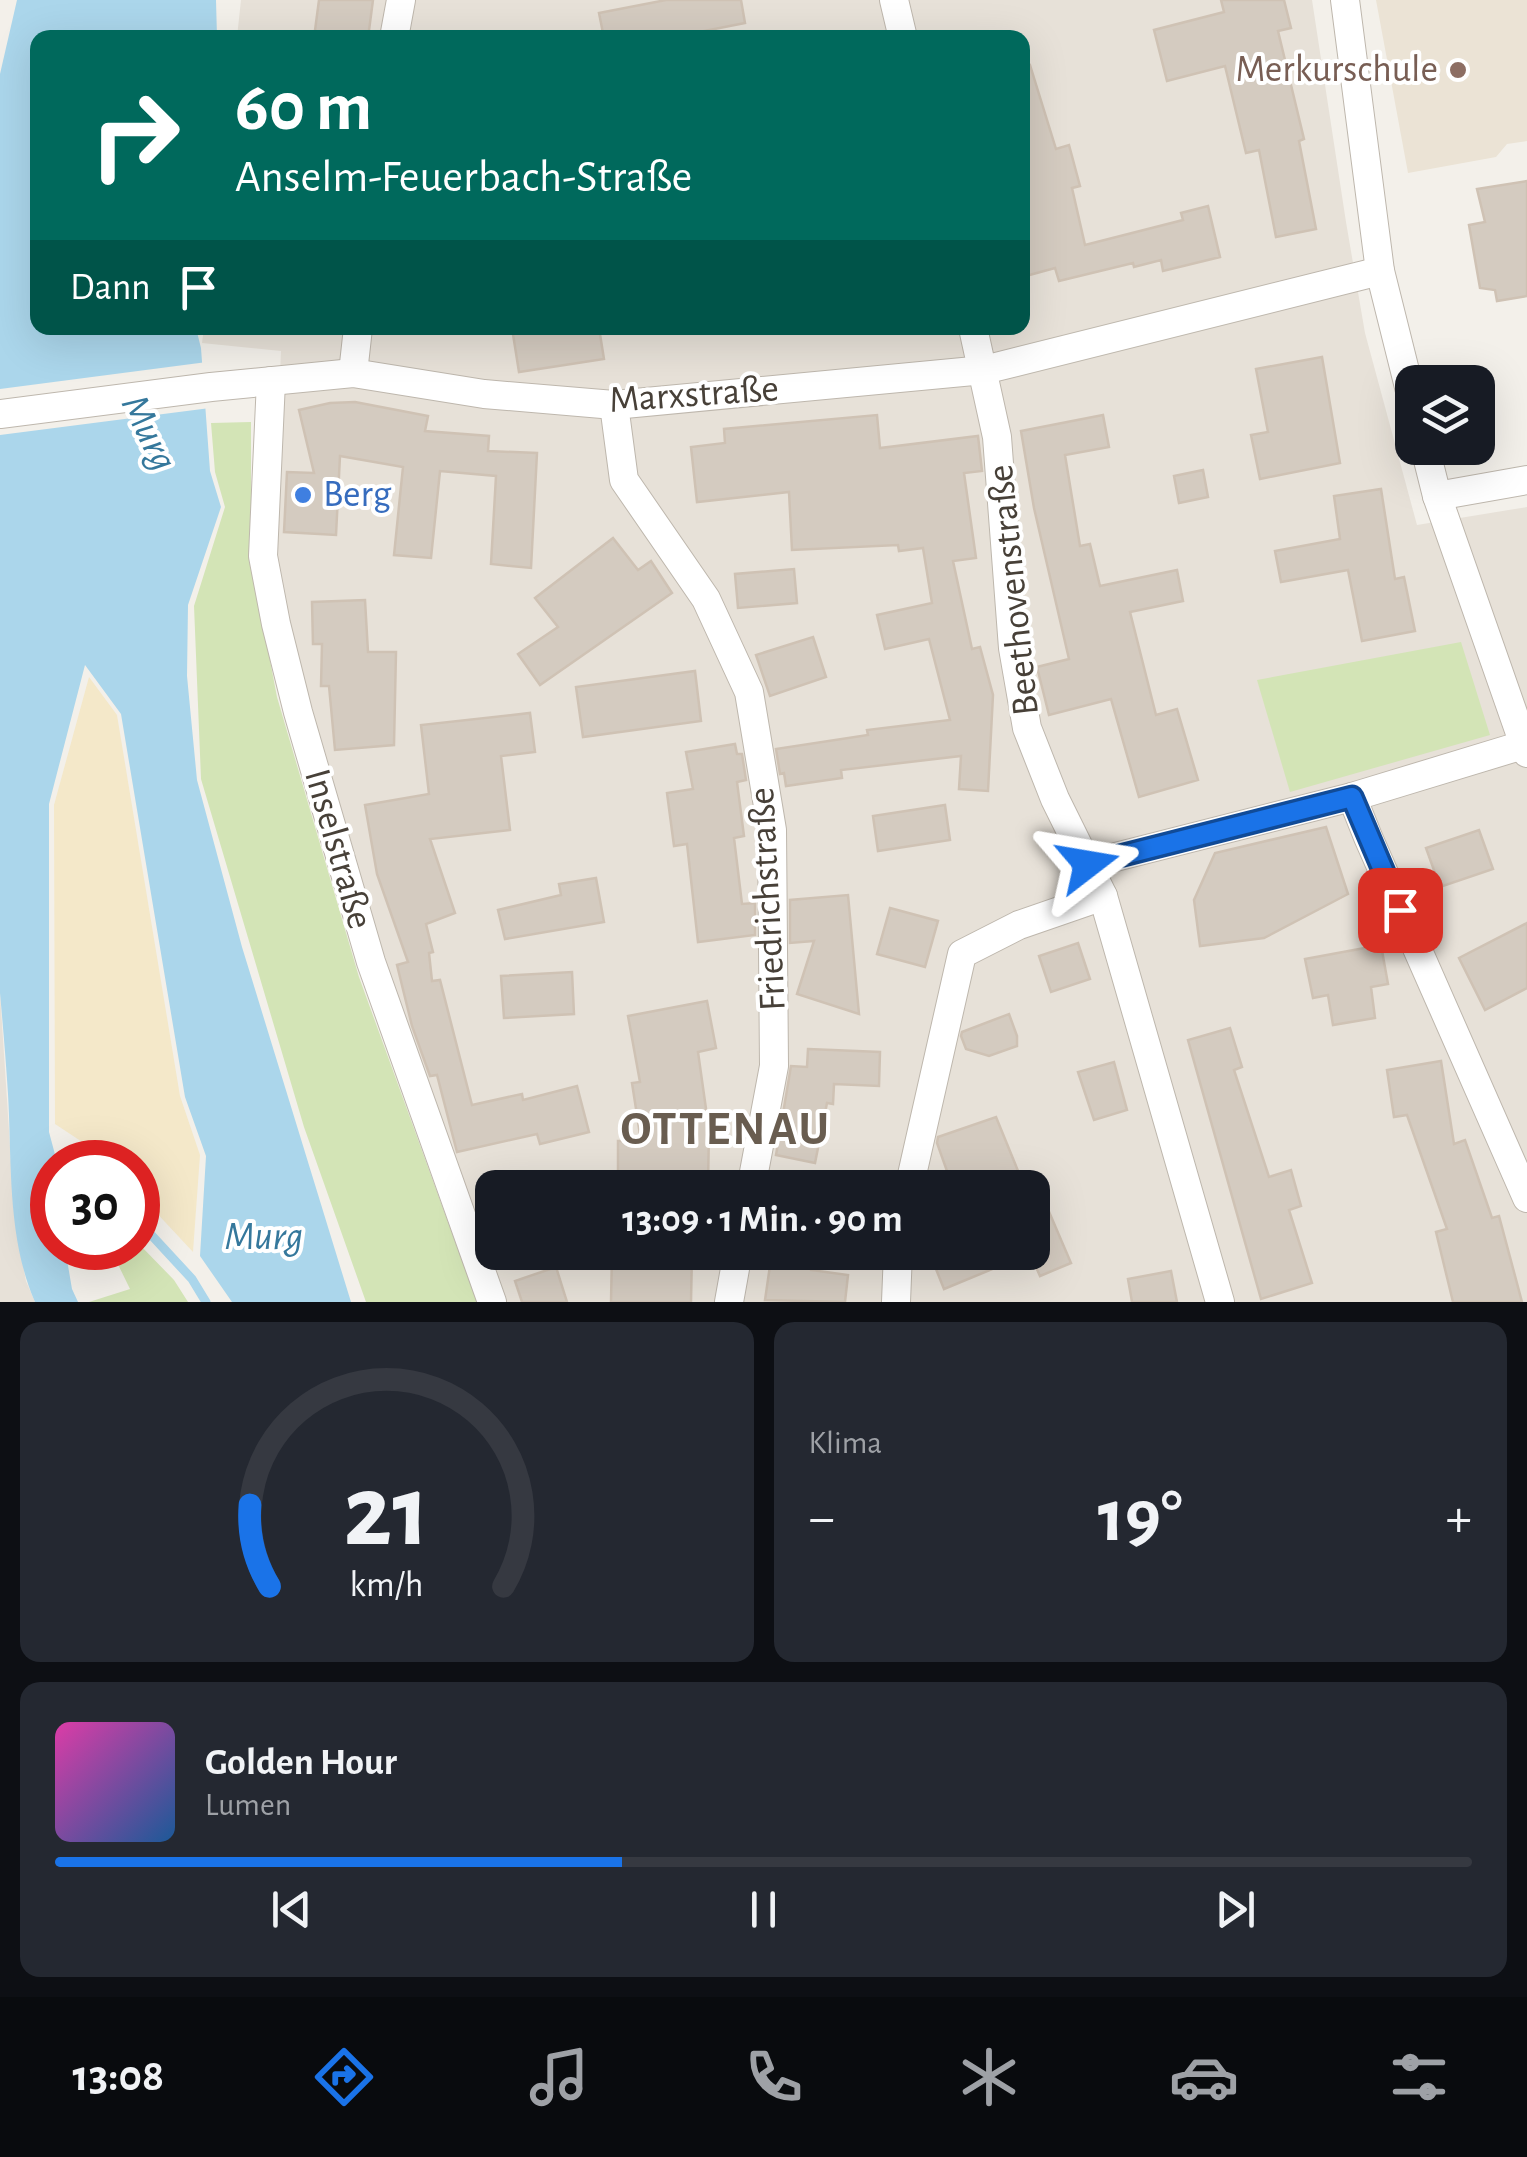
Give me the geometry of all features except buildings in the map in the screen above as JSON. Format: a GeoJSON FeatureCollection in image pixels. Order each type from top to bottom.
{"type":"FeatureCollection","features":[{"type":"Feature","properties":{"kind":"street"},"geometry":{"type":"LineString","coordinates":[[395,30],[401,0]]}},
{"type":"Feature","properties":{"kind":"street"},"geometry":{"type":"LineString","coordinates":[[894,0],[901,30]]}},
{"type":"Feature","properties":{"kind":"street"},"geometry":{"type":"LineString","coordinates":[[1344,0],[1380,271],[1404,365]]}},
{"type":"Feature","properties":{"kind":"street","name":"Marxstraße"},"geometry":{"type":"LineString","coordinates":[[0,414],[354,373],[484,394],[614,405],[984,370],[1380,271]]}},
{"type":"Feature","properties":{"kind":"street"},"geometry":{"type":"LineString","coordinates":[[354,373],[357,335]]}},
{"type":"Feature","properties":{"kind":"street","name":"Beethovenstraße"},"geometry":{"type":"LineString","coordinates":[[975,335],[998,437],[1013,648],[1028,728],[1055,799],[1103,896],[1220,1302]]}},
{"type":"Feature","properties":{"kind":"street","name":"Inselstraße"},"geometry":{"type":"LineString","coordinates":[[271,381],[263,556],[276,624],[372,962],[492,1302]]}},
{"type":"Feature","properties":{"kind":"street","name":"Friedrichstraße"},"geometry":{"type":"LineString","coordinates":[[614,405],[624,480],[706,600],[749,692],[772,830],[774,1066],[754,1170]]}},
{"type":"Feature","properties":{"kind":"street"},"geometry":{"type":"LineString","coordinates":[[1088,864],[1525,749],[1429,465]]}},
{"type":"Feature","properties":{"kind":"street"},"geometry":{"type":"LineString","coordinates":[[1437,496],[1527,480]]}},
{"type":"Feature","properties":{"kind":"street"},"geometry":{"type":"LineString","coordinates":[[1352,797],[1527,1198]]}},
{"type":"Feature","properties":{"kind":"street"},"geometry":{"type":"LineString","coordinates":[[913,1170],[962,954],[1019,924],[1103,896]]}},
{"type":"Feature","properties":{"kind":"street"},"geometry":{"type":"LineString","coordinates":[[729,1302],[735,1270]]}},
{"type":"Feature","properties":{"kind":"street"},"geometry":{"type":"LineString","coordinates":[[896,1302],[897,1270]]}},
{"type":"Feature","properties":{"kind":"shaded area"},"geometry":{"type":"Polygon","coordinates":[[[241,0],[1312,0],[1365,333],[1395,444],[1395,465],[1401,465],[1417,525],[1527,507],[1527,1302],[504,1302],[492,1270],[1050,1270],[1050,1170],[475,1170],[475,1222],[381,962],[284,617],[273,544],[281,351],[202,343],[203,335],[1030,335],[1030,30],[238,30],[241,0]]]}},
{"type":"Feature","properties":{"kind":"shaded area","name":"Merkurschule"},"geometry":{"type":"Polygon","coordinates":[[[1376,0],[1527,0],[1527,141],[1507,144],[1496,157],[1408,173],[1376,0]]]}},
{"type":"Feature","properties":{"kind":"shaded area"},"geometry":{"type":"Polygon","coordinates":[[[0,993],[15,1222],[26,1281],[35,1302],[0,1302],[0,993]]]}},
{"type":"Feature","properties":{"kind":"green space"},"geometry":{"type":"Polygon","coordinates":[[[251,422],[251,548],[277,697],[359,977],[477,1302],[366,1302],[304,1127],[201,779],[194,606],[225,507],[215,472],[211,423],[251,422]]]}},
{"type":"Feature","properties":{"kind":"green space"},"geometry":{"type":"Polygon","coordinates":[[[1461,642],[1490,735],[1290,792],[1257,680],[1461,642]]]}},
{"type":"Feature","properties":{"kind":"green space"},"geometry":{"type":"Polygon","coordinates":[[[160,1266],[188,1302],[89,1302],[130,1289],[121,1270],[160,1270],[160,1266]]]}},
{"type":"Feature","properties":{"kind":"sand"},"geometry":{"type":"Polygon","coordinates":[[[89,677],[117,715],[180,1096],[200,1155],[193,1252],[160,1217],[160,1140],[79,1140],[55,1124],[54,805],[89,677]]]}},
{"type":"Feature","properties":{"kind":"water","name":"Murg"},"geometry":{"type":"Polygon","coordinates":[[[17,0],[216,0],[217,30],[30,30],[30,335],[198,335],[210,471],[221,507],[188,605],[187,676],[197,780],[242,947],[351,1302],[232,1302],[200,1256],[206,1156],[185,1097],[121,714],[85,665],[49,804],[51,1140],[30,1140],[30,1270],[69,1270],[78,1302],[35,1302],[26,1278],[12,1200],[0,993],[0,74],[17,0]]]}},
{"type":"Feature","properties":{"kind":"pier"},"geometry":{"type":"Polygon","coordinates":[[[207,362],[210,408],[0,435],[0,389],[207,362]]]}},
{"type":"Feature","properties":{"kind":"waterway"},"geometry":{"type":"LineString","coordinates":[[160,1244],[192,1279],[206,1302]]}},
{"type":"Feature","properties":{"kind":"place","name":"Merkurschule"},"geometry":{"type":"Point","coordinates":[1458,70]}},
{"type":"Feature","properties":{"kind":"place","name":"Berg"},"geometry":{"type":"Point","coordinates":[303,495]}},
{"type":"Feature","properties":{"kind":"district","name":"OTTENAU"},"geometry":{"type":"Point","coordinates":[726,1130]}},
{"type":"Feature","properties":{"kind":"route"},"geometry":{"type":"LineString","coordinates":[[1088,864],[1352,797],[1400,910]]}}]}
